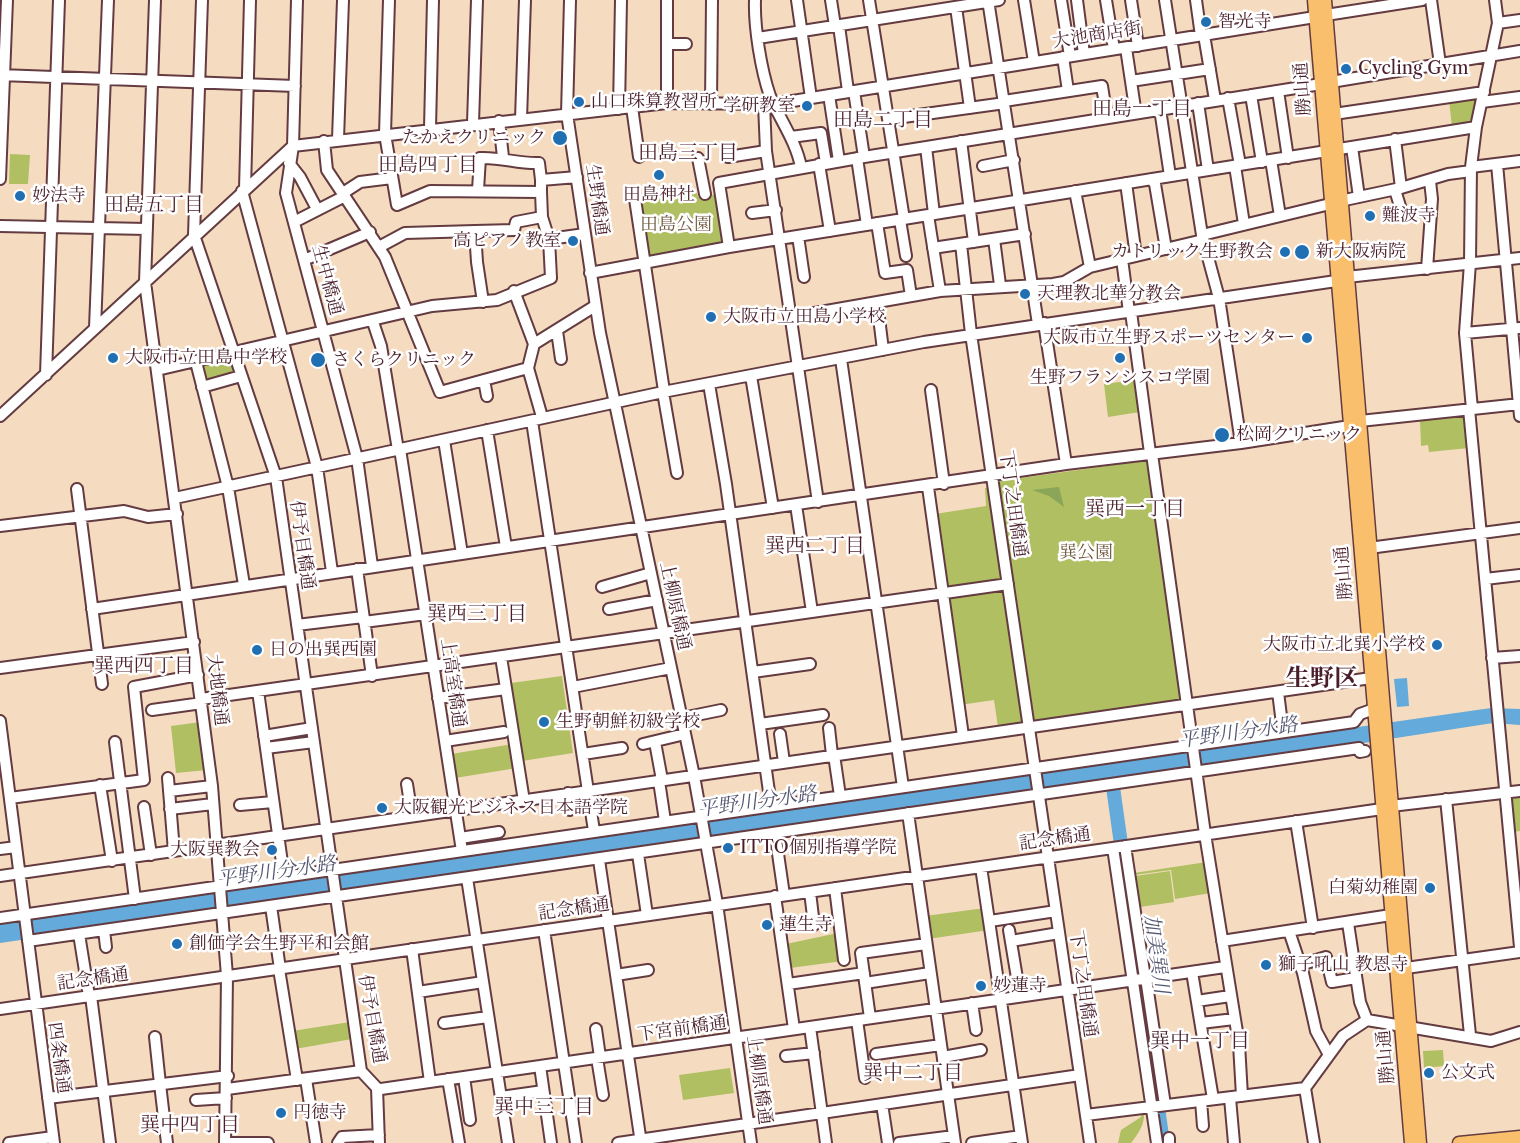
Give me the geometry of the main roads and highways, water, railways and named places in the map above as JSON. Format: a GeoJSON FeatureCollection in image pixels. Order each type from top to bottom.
{"type":"FeatureCollection","features":[{"type":"Feature","properties":{"kind":"main road","name":"勝山通"},"geometry":{"type":"LineString","coordinates":[[1314,0],[1321,16]]}},
{"type":"Feature","properties":{"kind":"main road","name":"勝山通"},"geometry":{"type":"LineString","coordinates":[[1325,0],[1321,16],[1341,279],[1370,548],[1378,717]]}},
{"type":"Feature","properties":{"kind":"main road","name":"勝山通"},"geometry":{"type":"LineString","coordinates":[[1326,83],[1334,114],[1331,151]]}},
{"type":"Feature","properties":{"kind":"main road","name":"勝山通"},"geometry":{"type":"LineString","coordinates":[[1355,424],[1371,678],[1382,741],[1387,808],[1391,915],[1420,1143]]}},
{"type":"Feature","properties":{"kind":"main road","name":"勝山通"},"geometry":{"type":"LineString","coordinates":[[1387,808],[1406,968],[1411,1143]]}},
{"type":"Feature","properties":{"kind":"main road"},"geometry":{"type":"LineString","coordinates":[[1459,1143],[1520,1137]]}},
{"type":"Feature","properties":{"kind":"water"},"geometry":{"type":"Polygon","coordinates":[[[1407,678],[1409,706],[1397,707],[1394,679],[1407,678]]]}},
{"type":"Feature","properties":{"kind":"water","name":"平野川分水路"},"geometry":{"type":"Polygon","coordinates":[[[1491,708],[1520,709],[1520,725],[1493,723],[1176,772],[0,943],[0,921],[1491,708]]]}},
{"type":"Feature","properties":{"kind":"waterway","name":"加美巽川"},"geometry":{"type":"LineString","coordinates":[[1111,773],[1163,1143]]}},
{"type":"Feature","properties":{"kind":"place","name":"智光寺"},"geometry":{"type":"Point","coordinates":[1206,22]}},
{"type":"Feature","properties":{"kind":"place","name":"Cycling Gym"},"geometry":{"type":"Point","coordinates":[1346,69]}},
{"type":"Feature","properties":{"kind":"place","name":"山口珠算教習所"},"geometry":{"type":"Point","coordinates":[579,102]}},
{"type":"Feature","properties":{"kind":"place","name":"学研教室"},"geometry":{"type":"Point","coordinates":[807,106]}},
{"type":"Feature","properties":{"kind":"place","name":"たかえクリニック"},"geometry":{"type":"Point","coordinates":[560,138]}},
{"type":"Feature","properties":{"kind":"place","name":"田島神社"},"geometry":{"type":"Point","coordinates":[659,175]}},
{"type":"Feature","properties":{"kind":"place","name":"妙法寺"},"geometry":{"type":"Point","coordinates":[20,196]}},
{"type":"Feature","properties":{"kind":"place","name":"難波寺"},"geometry":{"type":"Point","coordinates":[1370,216]}},
{"type":"Feature","properties":{"kind":"place","name":"高ピアノ教室"},"geometry":{"type":"Point","coordinates":[573,241]}},
{"type":"Feature","properties":{"kind":"place","name":"カトリック生野教会"},"geometry":{"type":"Point","coordinates":[1285,252]}},
{"type":"Feature","properties":{"kind":"place","name":"新大阪病院"},"geometry":{"type":"Point","coordinates":[1302,252]}},
{"type":"Feature","properties":{"kind":"place","name":"天理教北華分教会"},"geometry":{"type":"Point","coordinates":[1025,294]}},
{"type":"Feature","properties":{"kind":"place","name":"大阪市立田島小学校"},"geometry":{"type":"Point","coordinates":[711,317]}},
{"type":"Feature","properties":{"kind":"place","name":"大阪市立生野スポーツセンター"},"geometry":{"type":"Point","coordinates":[1307,338]}},
{"type":"Feature","properties":{"kind":"place","name":"大阪市立田島中学校"},"geometry":{"type":"Point","coordinates":[113,358]}},
{"type":"Feature","properties":{"kind":"place","name":"生野フランシスコ学園"},"geometry":{"type":"Point","coordinates":[1120,358]}},
{"type":"Feature","properties":{"kind":"place","name":"さくらクリニック"},"geometry":{"type":"Point","coordinates":[318,360]}},
{"type":"Feature","properties":{"kind":"place","name":"松岡クリニック"},"geometry":{"type":"Point","coordinates":[1222,435]}},
{"type":"Feature","properties":{"kind":"place","name":"大阪市立北巽小学校"},"geometry":{"type":"Point","coordinates":[1437,645]}},
{"type":"Feature","properties":{"kind":"place","name":"日の出巽西園"},"geometry":{"type":"Point","coordinates":[257,650]}},
{"type":"Feature","properties":{"kind":"place","name":"生野朝鮮初級学校"},"geometry":{"type":"Point","coordinates":[544,722]}},
{"type":"Feature","properties":{"kind":"place","name":"大阪観光ビジネス日本語学院"},"geometry":{"type":"Point","coordinates":[382,808]}},
{"type":"Feature","properties":{"kind":"place","name":"ITTO個別指導学院"},"geometry":{"type":"Point","coordinates":[728,848]}},
{"type":"Feature","properties":{"kind":"place","name":"大阪巽教会"},"geometry":{"type":"Point","coordinates":[272,850]}},
{"type":"Feature","properties":{"kind":"place","name":"白菊幼稚園"},"geometry":{"type":"Point","coordinates":[1430,888]}},
{"type":"Feature","properties":{"kind":"place","name":"蓮生寺"},"geometry":{"type":"Point","coordinates":[767,925]}},
{"type":"Feature","properties":{"kind":"place","name":"創価学会生野平和会館"},"geometry":{"type":"Point","coordinates":[177,944]}},
{"type":"Feature","properties":{"kind":"place","name":"獅子吼山 教恩寺"},"geometry":{"type":"Point","coordinates":[1266,965]}},
{"type":"Feature","properties":{"kind":"place","name":"妙蓮寺"},"geometry":{"type":"Point","coordinates":[981,986]}},
{"type":"Feature","properties":{"kind":"place","name":"公文式"},"geometry":{"type":"Point","coordinates":[1429,1073]}},
{"type":"Feature","properties":{"kind":"place","name":"円徳寺"},"geometry":{"type":"Point","coordinates":[281,1113]}},
{"type":"Feature","properties":{"kind":"district","name":"田島一丁目"},"geometry":{"type":"Point","coordinates":[1142,109]}},
{"type":"Feature","properties":{"kind":"district","name":"田島二丁目"},"geometry":{"type":"Point","coordinates":[883,120]}},
{"type":"Feature","properties":{"kind":"district","name":"田島三丁目"},"geometry":{"type":"Point","coordinates":[688,153]}},
{"type":"Feature","properties":{"kind":"district","name":"田島四丁目"},"geometry":{"type":"Point","coordinates":[428,165]}},
{"type":"Feature","properties":{"kind":"district","name":"田島五丁目"},"geometry":{"type":"Point","coordinates":[154,205]}},
{"type":"Feature","properties":{"kind":"district","name":"巽西一丁目"},"geometry":{"type":"Point","coordinates":[1135,509]}},
{"type":"Feature","properties":{"kind":"district","name":"巽西二丁目"},"geometry":{"type":"Point","coordinates":[815,546]}},
{"type":"Feature","properties":{"kind":"district","name":"巽西三丁目"},"geometry":{"type":"Point","coordinates":[477,614]}},
{"type":"Feature","properties":{"kind":"district","name":"巽西四丁目"},"geometry":{"type":"Point","coordinates":[144,666]}},
{"type":"Feature","properties":{"kind":"district","name":"生野区"},"geometry":{"type":"Point","coordinates":[1322,679]}},
{"type":"Feature","properties":{"kind":"district","name":"巽中一丁目"},"geometry":{"type":"Point","coordinates":[1200,1041]}},
{"type":"Feature","properties":{"kind":"district","name":"巽中二丁目"},"geometry":{"type":"Point","coordinates":[913,1073]}},
{"type":"Feature","properties":{"kind":"district","name":"巽中三丁目"},"geometry":{"type":"Point","coordinates":[544,1107]}},
{"type":"Feature","properties":{"kind":"district","name":"巽中四丁目"},"geometry":{"type":"Point","coordinates":[190,1125]}},
{"type":"Feature","properties":{"kind":"park label","name":"田島公園"},"geometry":{"type":"Point","coordinates":[676,225]}},
{"type":"Feature","properties":{"kind":"park label","name":"巽公園"},"geometry":{"type":"Point","coordinates":[1086,553]}}]}
